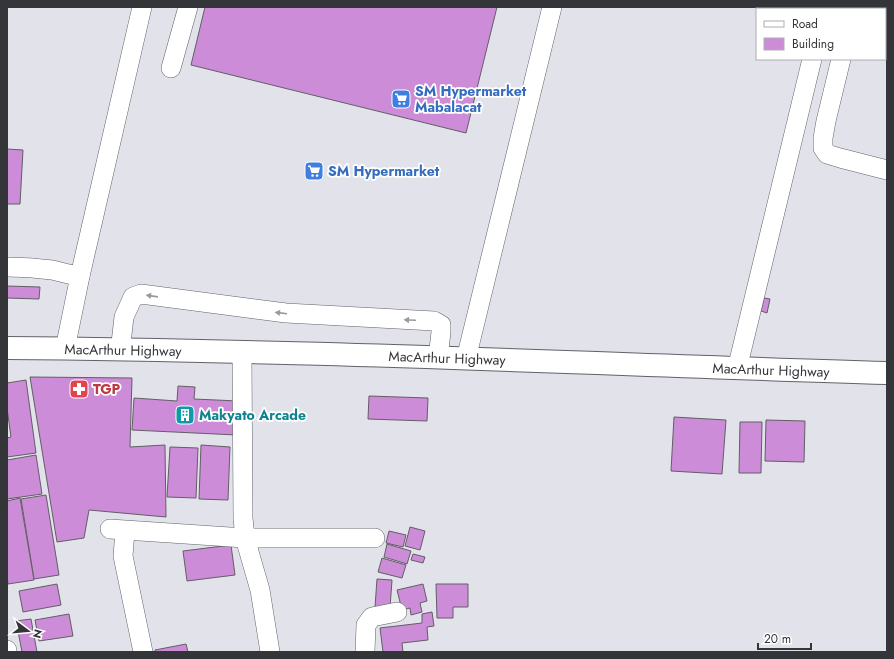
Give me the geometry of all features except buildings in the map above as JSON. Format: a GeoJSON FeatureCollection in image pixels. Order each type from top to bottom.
{"type":"FeatureCollection","features":[{"type":"Feature","properties":{"kind":"highway","name":"MacArthur Highway"},"geometry":{"type":"LineString","coordinates":[[7,348],[242,352],[887,373]]}},
{"type":"Feature","properties":{"kind":"street"},"geometry":{"type":"LineString","coordinates":[[65,349],[80,276],[142,7]]}},
{"type":"Feature","properties":{"kind":"street"},"geometry":{"type":"LineString","coordinates":[[171,68],[188,7]]}},
{"type":"Feature","properties":{"kind":"street"},"geometry":{"type":"LineString","coordinates":[[466,359],[552,7]]}},
{"type":"Feature","properties":{"kind":"street"},"geometry":{"type":"LineString","coordinates":[[736,369],[812,60]]}},
{"type":"Feature","properties":{"kind":"street"},"geometry":{"type":"LineString","coordinates":[[841,60],[822,138],[823,148],[827,154],[887,170]]}},
{"type":"Feature","properties":{"kind":"street"},"geometry":{"type":"LineString","coordinates":[[7,267],[35,268],[80,276]]}},
{"type":"Feature","properties":{"kind":"street"},"geometry":{"type":"LineString","coordinates":[[121,350],[124,317],[133,297],[141,294],[286,313],[434,321],[440,324],[441,332],[438,358]]}},
{"type":"Feature","properties":{"kind":"street"},"geometry":{"type":"LineString","coordinates":[[242,352],[243,518],[245,538],[260,590],[270,652]]}},
{"type":"Feature","properties":{"kind":"street"},"geometry":{"type":"LineString","coordinates":[[143,652],[117,530],[245,538],[375,538]]}},
{"type":"Feature","properties":{"kind":"street"},"geometry":{"type":"LineString","coordinates":[[365,652],[366,625],[372,617],[398,612]]}},
{"type":"Feature","properties":{"kind":"place","name":"SM Hypermarket Mabalacat"},"geometry":{"type":"Point","coordinates":[401,99]}},
{"type":"Feature","properties":{"kind":"place","name":"SM Hypermarket"},"geometry":{"type":"Point","coordinates":[314,171]}},
{"type":"Feature","properties":{"kind":"place","name":"TGP"},"geometry":{"type":"Point","coordinates":[79,389]}},
{"type":"Feature","properties":{"kind":"place","name":"Makyato Arcade"},"geometry":{"type":"Point","coordinates":[185,415]}}]}
